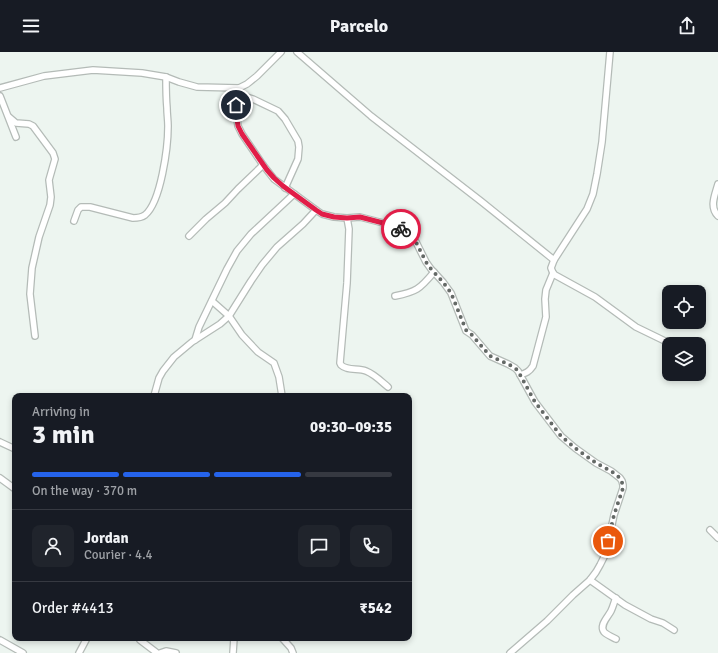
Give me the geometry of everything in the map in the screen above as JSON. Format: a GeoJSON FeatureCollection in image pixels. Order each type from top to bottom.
{"type":"FeatureCollection","features":[{"type":"Feature","properties":{"kind":"street"},"geometry":{"type":"LineString","coordinates":[[281,52],[257,76],[238,91],[236,112],[238,126],[263,165],[285,188],[316,210],[328,216],[366,218],[391,225],[406,232],[416,242],[426,262],[451,293],[466,330],[490,356],[508,364],[518,371],[535,402],[561,436],[596,463],[611,471],[622,481],[623,488],[614,515],[606,552],[600,565],[590,580],[547,622],[510,653]]}},
{"type":"Feature","properties":{"kind":"street"},"geometry":{"type":"LineString","coordinates":[[297,52],[371,116],[554,260]]}},
{"type":"Feature","properties":{"kind":"street"},"geometry":{"type":"LineString","coordinates":[[520,375],[530,371],[533,366],[546,317],[546,290],[553,273],[552,268],[554,260],[587,208],[593,194],[602,142],[610,52]]}},
{"type":"Feature","properties":{"kind":"street"},"geometry":{"type":"LineString","coordinates":[[0,88],[44,76],[93,70],[142,73],[166,77],[197,87],[238,91],[278,111],[285,119],[298,141],[298,159],[285,188]]}},
{"type":"Feature","properties":{"kind":"street"},"geometry":{"type":"LineString","coordinates":[[74,221],[78,210],[81,207],[90,207],[133,218],[139,218],[145,215],[149,209],[154,200],[162,177],[167,142],[168,125],[166,108],[166,77]]}},
{"type":"Feature","properties":{"kind":"street"},"geometry":{"type":"LineString","coordinates":[[0,96],[16,137]]}},
{"type":"Feature","properties":{"kind":"street"},"geometry":{"type":"LineString","coordinates":[[9,117],[16,123],[33,126],[55,156],[49,180],[50,205],[39,238],[32,268],[30,294],[36,336]]}},
{"type":"Feature","properties":{"kind":"street"},"geometry":{"type":"LineString","coordinates":[[189,236],[263,165]]}},
{"type":"Feature","properties":{"kind":"street"},"geometry":{"type":"LineString","coordinates":[[718,184],[713,206],[714,212],[718,216]]}},
{"type":"Feature","properties":{"kind":"street"},"geometry":{"type":"LineString","coordinates":[[195,340],[199,327],[234,257],[244,242],[294,194]]}},
{"type":"Feature","properties":{"kind":"street"},"geometry":{"type":"LineString","coordinates":[[155,393],[163,371],[174,356],[229,316],[262,265],[277,247],[303,224],[316,210]]}},
{"type":"Feature","properties":{"kind":"street"},"geometry":{"type":"LineString","coordinates":[[347,218],[349,230],[347,283],[340,363],[342,367],[360,369],[368,372],[388,387]]}},
{"type":"Feature","properties":{"kind":"street"},"geometry":{"type":"LineString","coordinates":[[394,296],[417,290],[434,272]]}},
{"type":"Feature","properties":{"kind":"street"},"geometry":{"type":"LineString","coordinates":[[553,273],[595,297],[636,327],[662,340]]}},
{"type":"Feature","properties":{"kind":"street"},"geometry":{"type":"LineString","coordinates":[[212,301],[229,316],[242,335],[258,352],[274,363],[279,377],[282,393]]}},
{"type":"Feature","properties":{"kind":"street"},"geometry":{"type":"LineString","coordinates":[[0,442],[12,448]]}},
{"type":"Feature","properties":{"kind":"street"},"geometry":{"type":"LineString","coordinates":[[0,487],[2,479],[12,487]]}},
{"type":"Feature","properties":{"kind":"street"},"geometry":{"type":"LineString","coordinates":[[710,530],[718,538]]}},
{"type":"Feature","properties":{"kind":"street"},"geometry":{"type":"LineString","coordinates":[[590,580],[645,616],[663,623],[674,630]]}},
{"type":"Feature","properties":{"kind":"street"},"geometry":{"type":"LineString","coordinates":[[616,598],[612,610],[602,628],[606,633],[616,639]]}},
{"type":"Feature","properties":{"kind":"street"},"geometry":{"type":"LineString","coordinates":[[0,640],[23,653]]}},
{"type":"Feature","properties":{"kind":"street"},"geometry":{"type":"LineString","coordinates":[[79,653],[85,641]]}},
{"type":"Feature","properties":{"kind":"street"},"geometry":{"type":"LineString","coordinates":[[141,641],[158,653],[166,651],[176,653]]}},
{"type":"Feature","properties":{"kind":"street"},"geometry":{"type":"LineString","coordinates":[[233,653],[234,641]]}},
{"type":"Feature","properties":{"kind":"street"},"geometry":{"type":"LineString","coordinates":[[285,641],[293,653]]}},
{"type":"Feature","properties":{"kind":"way so far"},"geometry":{"type":"LineString","coordinates":[[401,229],[412,236],[426,262],[451,293],[466,330],[472,335],[481,348],[490,356],[508,364],[518,371],[535,402],[561,436],[596,463],[611,471],[622,481],[623,488],[614,515],[608,541]]}},
{"type":"Feature","properties":{"kind":"route"},"geometry":{"type":"LineString","coordinates":[[236,105],[238,126],[242,134],[267,170],[283,186],[322,214],[334,217],[360,217],[401,229]]}}]}
